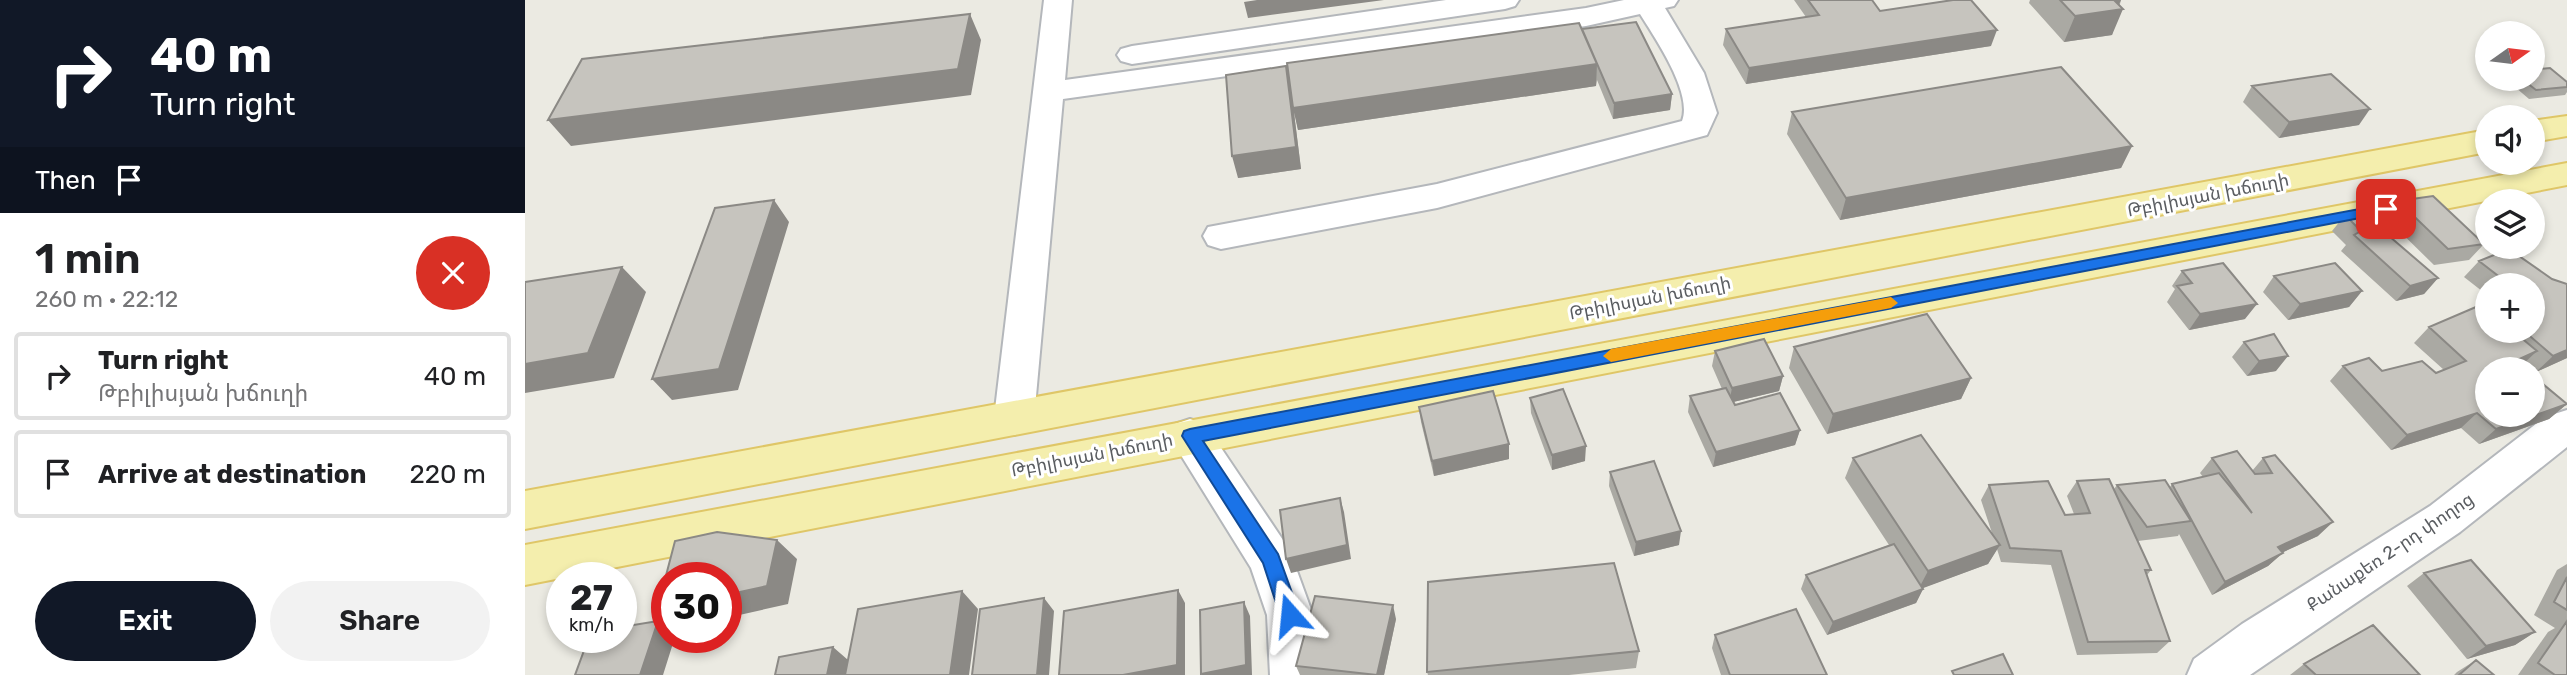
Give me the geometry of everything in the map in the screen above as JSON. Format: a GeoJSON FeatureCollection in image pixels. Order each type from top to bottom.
{"type":"FeatureCollection","features":[{"type":"Feature","properties":{"kind":"main road"},"geometry":{"type":"LineString","coordinates":[[2545,130],[2567,126]]}},
{"type":"Feature","properties":{"kind":"main road","name":"Թբիլիսյան խճուղի"},"geometry":{"type":"LineString","coordinates":[[525,509],[2022,231],[2475,143]]}},
{"type":"Feature","properties":{"kind":"main road","name":"Թբիլիսյան խճուղի"},"geometry":{"type":"LineString","coordinates":[[525,565],[2567,174]]}},
{"type":"Feature","properties":{"kind":"main road"},"geometry":{"type":"LineString","coordinates":[[1812,268],[1838,313]]}},
{"type":"Feature","properties":{"kind":"main road"},"geometry":{"type":"LineString","coordinates":[[1008,471],[1014,418]]}},
{"type":"Feature","properties":{"kind":"street"},"geometry":{"type":"LineString","coordinates":[[1014,418],[1058,0]]}},
{"type":"Feature","properties":{"kind":"street"},"geometry":{"type":"LineString","coordinates":[[1049,82],[1153,50],[1505,0]]}},
{"type":"Feature","properties":{"kind":"street"},"geometry":{"type":"LineString","coordinates":[[1049,82],[1586,17],[1656,2],[1701,111],[1696,128],[1437,196],[1221,236]]}},
{"type":"Feature","properties":{"kind":"street","name":"Քանաքեռ 2-րդ փողոց"},"geometry":{"type":"LineString","coordinates":[[2211,675],[2259,640],[2445,519],[2560,429],[2567,427]]}},
{"type":"Feature","properties":{"kind":"street"},"geometry":{"type":"LineString","coordinates":[[1190,436],[1271,560],[1290,615],[1294,675]]}},
{"type":"Feature","properties":{"kind":"building"},"geometry":{"type":"Polygon","coordinates":[[[1808,0],[1872,0],[1880,11],[1953,0],[1971,0],[1997,30],[1749,68],[1726,29],[1819,15],[1808,0]]]}},
{"type":"Feature","properties":{"kind":"building"},"geometry":{"type":"Polygon","coordinates":[[[2060,0],[2114,0],[2123,9],[2075,16],[2060,0]]]}},
{"type":"Feature","properties":{"kind":"building"},"geometry":{"type":"Polygon","coordinates":[[[970,14],[958,69],[548,120],[582,59],[970,14]]]}},
{"type":"Feature","properties":{"kind":"building"},"geometry":{"type":"Polygon","coordinates":[[[1636,22],[1672,94],[1614,103],[1582,29],[1636,22]]]}},
{"type":"Feature","properties":{"kind":"building"},"geometry":{"type":"Polygon","coordinates":[[[1579,23],[1597,64],[1293,108],[1287,63],[1579,23]]]}},
{"type":"Feature","properties":{"kind":"building"},"geometry":{"type":"Polygon","coordinates":[[[1286,66],[1296,147],[1232,156],[1226,75],[1286,66]]]}},
{"type":"Feature","properties":{"kind":"building"},"geometry":{"type":"Polygon","coordinates":[[[2061,67],[2132,146],[1846,198],[1792,112],[2061,67]]]}},
{"type":"Feature","properties":{"kind":"building"},"geometry":{"type":"Polygon","coordinates":[[[2550,68],[2567,82],[2567,87],[2545,89],[2545,69],[2550,68]]]}},
{"type":"Feature","properties":{"kind":"building"},"geometry":{"type":"Polygon","coordinates":[[[2331,74],[2370,109],[2289,122],[2252,86],[2331,74]]]}},
{"type":"Feature","properties":{"kind":"building"},"geometry":{"type":"Polygon","coordinates":[[[2433,196],[2475,236],[2475,245],[2448,249],[2398,201],[2433,196]]]}},
{"type":"Feature","properties":{"kind":"building"},"geometry":{"type":"Polygon","coordinates":[[[774,200],[719,369],[652,379],[715,208],[774,200]]]}},
{"type":"Feature","properties":{"kind":"building"},"geometry":{"type":"Polygon","coordinates":[[[2361,212],[2438,278],[2410,286],[2354,235],[2361,231],[2345,215],[2361,212]]]}},
{"type":"Feature","properties":{"kind":"building"},"geometry":{"type":"Polygon","coordinates":[[[2523,259],[2543,273],[2494,273],[2479,261],[2523,259]]]}},
{"type":"Feature","properties":{"kind":"building"},"geometry":{"type":"Polygon","coordinates":[[[2223,263],[2257,304],[2200,314],[2177,286],[2192,283],[2182,271],[2223,263]]]}},
{"type":"Feature","properties":{"kind":"building"},"geometry":{"type":"Polygon","coordinates":[[[2335,263],[2362,291],[2300,304],[2274,276],[2335,263]]]}},
{"type":"Feature","properties":{"kind":"building"},"geometry":{"type":"Polygon","coordinates":[[[622,267],[588,353],[525,364],[525,282],[622,267]]]}},
{"type":"Feature","properties":{"kind":"building"},"geometry":{"type":"Polygon","coordinates":[[[2545,274],[2567,284],[2567,350],[2553,356],[2538,343],[2545,343],[2545,274]]]}},
{"type":"Feature","properties":{"kind":"building"},"geometry":{"type":"Polygon","coordinates":[[[2475,307],[2475,343],[2527,343],[2537,351],[2524,357],[2475,357],[2475,414],[2407,435],[2343,366],[2369,358],[2382,371],[2422,361],[2436,373],[2466,361],[2429,327],[2475,307]]]}},
{"type":"Feature","properties":{"kind":"building"},"geometry":{"type":"Polygon","coordinates":[[[1927,314],[1971,378],[1833,414],[1794,347],[1927,314]]]}},
{"type":"Feature","properties":{"kind":"building"},"geometry":{"type":"Polygon","coordinates":[[[2274,334],[2288,356],[2259,361],[2244,342],[2274,334]]]}},
{"type":"Feature","properties":{"kind":"building"},"geometry":{"type":"Polygon","coordinates":[[[1764,339],[1783,376],[1732,388],[1715,351],[1764,339]]]}},
{"type":"Feature","properties":{"kind":"building"},"geometry":{"type":"Polygon","coordinates":[[[2545,386],[2567,404],[2545,412],[2545,386]]]}},
{"type":"Feature","properties":{"kind":"building"},"geometry":{"type":"Polygon","coordinates":[[[1726,388],[1735,405],[1780,393],[1800,430],[1716,452],[1690,396],[1726,388]]]}},
{"type":"Feature","properties":{"kind":"building"},"geometry":{"type":"Polygon","coordinates":[[[1563,389],[1586,446],[1552,455],[1530,398],[1563,389]]]}},
{"type":"Feature","properties":{"kind":"building"},"geometry":{"type":"Polygon","coordinates":[[[1493,391],[1509,444],[1432,461],[1419,407],[1493,391]]]}},
{"type":"Feature","properties":{"kind":"building"},"geometry":{"type":"Polygon","coordinates":[[[1921,435],[2000,545],[1928,571],[1853,458],[1921,435]]]}},
{"type":"Feature","properties":{"kind":"building"},"geometry":{"type":"Polygon","coordinates":[[[2237,451],[2255,474],[2272,473],[2263,458],[2275,455],[2333,522],[2278,547],[2283,553],[2225,582],[2172,484],[2219,473],[2252,513],[2212,458],[2237,451]]]}},
{"type":"Feature","properties":{"kind":"building"},"geometry":{"type":"Polygon","coordinates":[[[1654,461],[1681,531],[1636,542],[1610,472],[1654,461]]]}},
{"type":"Feature","properties":{"kind":"building"},"geometry":{"type":"Polygon","coordinates":[[[2109,479],[2151,570],[2145,570],[2170,641],[2088,642],[2061,551],[2010,548],[1989,485],[2048,481],[2065,515],[2090,513],[2077,481],[2109,479]]]}},
{"type":"Feature","properties":{"kind":"building"},"geometry":{"type":"Polygon","coordinates":[[[2165,480],[2191,521],[2147,527],[2117,485],[2165,480]]]}},
{"type":"Feature","properties":{"kind":"building"},"geometry":{"type":"Polygon","coordinates":[[[1340,498],[1347,545],[1286,559],[1280,510],[1340,498]]]}},
{"type":"Feature","properties":{"kind":"building"},"geometry":{"type":"Polygon","coordinates":[[[717,532],[777,540],[767,586],[742,591],[742,562],[670,562],[675,541],[717,532]]]}},
{"type":"Feature","properties":{"kind":"building"},"geometry":{"type":"Polygon","coordinates":[[[1894,544],[1923,589],[1833,622],[1806,575],[1894,544]]]}},
{"type":"Feature","properties":{"kind":"building"},"geometry":{"type":"Polygon","coordinates":[[[2471,560],[2535,632],[2486,646],[2424,573],[2471,560]]]}},
{"type":"Feature","properties":{"kind":"building"},"geometry":{"type":"Polygon","coordinates":[[[1614,563],[1639,651],[1427,672],[1428,582],[1614,563]]]}},
{"type":"Feature","properties":{"kind":"building"},"geometry":{"type":"Polygon","coordinates":[[[2567,577],[2567,610],[2554,602],[2567,577]]]}},
{"type":"Feature","properties":{"kind":"building"},"geometry":{"type":"Polygon","coordinates":[[[1178,590],[1177,665],[1123,675],[1059,675],[1064,611],[1178,590]]]}},
{"type":"Feature","properties":{"kind":"building"},"geometry":{"type":"Polygon","coordinates":[[[962,591],[950,675],[845,675],[858,609],[962,591]]]}},
{"type":"Feature","properties":{"kind":"building"},"geometry":{"type":"Polygon","coordinates":[[[1315,596],[1393,605],[1377,675],[1296,666],[1315,596]]]}},
{"type":"Feature","properties":{"kind":"building"},"geometry":{"type":"Polygon","coordinates":[[[1044,598],[1037,675],[972,675],[980,609],[1044,598]]]}},
{"type":"Feature","properties":{"kind":"building"},"geometry":{"type":"Polygon","coordinates":[[[1244,602],[1246,665],[1201,674],[1200,610],[1244,602]]]}},
{"type":"Feature","properties":{"kind":"building"},"geometry":{"type":"Polygon","coordinates":[[[1796,609],[1827,675],[1730,675],[1715,635],[1796,609]]]}},
{"type":"Feature","properties":{"kind":"building"},"geometry":{"type":"Polygon","coordinates":[[[2567,621],[2567,675],[2555,675],[2538,663],[2567,621]]]}},
{"type":"Feature","properties":{"kind":"building"},"geometry":{"type":"Polygon","coordinates":[[[651,622],[651,642],[640,675],[575,675],[583,653],[637,653],[637,624],[651,622]]]}},
{"type":"Feature","properties":{"kind":"building"},"geometry":{"type":"Polygon","coordinates":[[[2373,625],[2420,675],[2316,675],[2304,664],[2373,625]]]}},
{"type":"Feature","properties":{"kind":"building"},"geometry":{"type":"Polygon","coordinates":[[[833,647],[827,675],[775,675],[779,657],[833,647]]]}},
{"type":"Feature","properties":{"kind":"building"},"geometry":{"type":"Polygon","coordinates":[[[2003,654],[2013,675],[1954,675],[1952,671],[2003,654]]]}},
{"type":"Feature","properties":{"kind":"building"},"geometry":{"type":"Polygon","coordinates":[[[2476,660],[2494,675],[2459,675],[2476,660]]]}},
{"type":"Feature","properties":{"kind":"slow traffic"},"geometry":{"type":"LineString","coordinates":[[1611,356],[1891,303]]}},
{"type":"Feature","properties":{"kind":"route"},"geometry":{"type":"LineString","coordinates":[[1290,615],[1271,560],[1190,436],[2386,209]]}}]}
